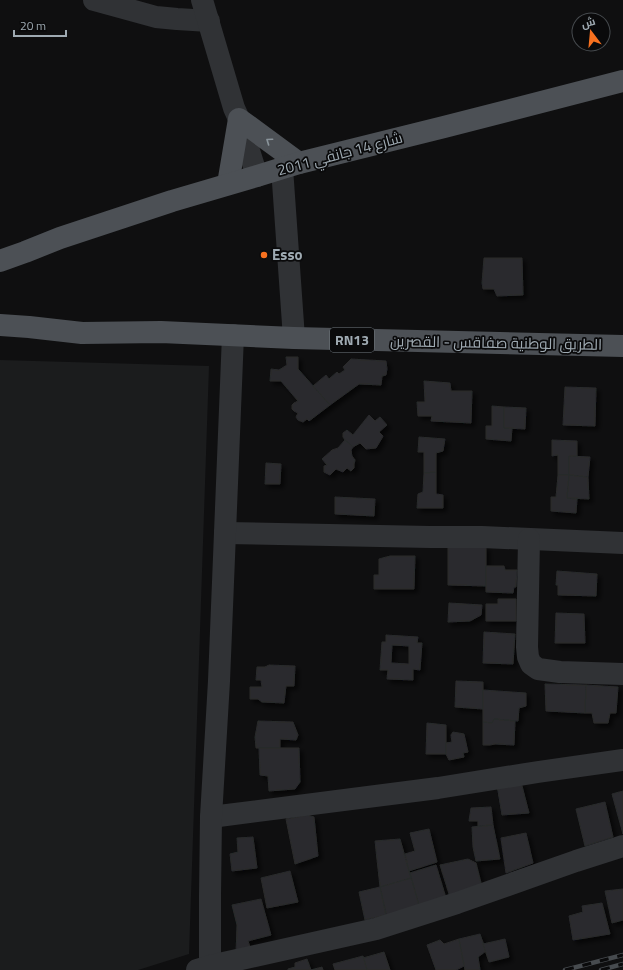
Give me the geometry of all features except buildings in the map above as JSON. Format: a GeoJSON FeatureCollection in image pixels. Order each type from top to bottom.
{"type":"FeatureCollection","features":[{"type":"Feature","properties":{"kind":"main road","name":"شارع 14 جانفي 2011"},"geometry":{"type":"LineString","coordinates":[[0,261],[60,238],[172,201],[291,165],[623,81]]}},
{"type":"Feature","properties":{"kind":"main road"},"geometry":{"type":"LineString","coordinates":[[239,119],[291,165]]}},
{"type":"Feature","properties":{"kind":"main road"},"geometry":{"type":"LineString","coordinates":[[228,184],[239,119]]}},
{"type":"Feature","properties":{"kind":"main road","name":"شارع 14 جانفي 2011"},"geometry":{"type":"LineString","coordinates":[[0,249],[60,238]]}},
{"type":"Feature","properties":{"kind":"main road","name":"الطريق الوطنية صفاقس - القصرين"},"geometry":{"type":"LineString","coordinates":[[0,325],[82,333],[161,332],[294,338],[623,346]]}},
{"type":"Feature","properties":{"kind":"main road","name":"الطريق الوطنية صفاقس - القصرين"},"geometry":{"type":"LineString","coordinates":[[0,338],[43,339],[82,333]]}},
{"type":"Feature","properties":{"kind":"street"},"geometry":{"type":"LineString","coordinates":[[94,0],[156,17],[209,21]]}},
{"type":"Feature","properties":{"kind":"street"},"geometry":{"type":"LineString","coordinates":[[202,0],[232,101],[257,176]]}},
{"type":"Feature","properties":{"kind":"street"},"geometry":{"type":"LineString","coordinates":[[291,165],[294,338]]}},
{"type":"Feature","properties":{"kind":"street"},"geometry":{"type":"LineString","coordinates":[[233,335],[212,817],[210,895],[203,968],[376,929],[623,846]]}},
{"type":"Feature","properties":{"kind":"street"},"geometry":{"type":"LineString","coordinates":[[225,533],[482,537],[623,543]]}},
{"type":"Feature","properties":{"kind":"street"},"geometry":{"type":"LineString","coordinates":[[529,539],[527,647],[528,657],[532,664],[538,669],[560,672],[623,674]]}},
{"type":"Feature","properties":{"kind":"street"},"geometry":{"type":"LineString","coordinates":[[212,817],[438,788],[623,760]]}},
{"type":"Feature","properties":{"kind":"shaded area"},"geometry":{"type":"Polygon","coordinates":[[[0,360],[209,366],[189,954],[138,970],[0,970],[0,360]]]}},
{"type":"Feature","properties":{"kind":"railway"},"geometry":{"type":"LineString","coordinates":[[565,970],[623,955]]}},
{"type":"Feature","properties":{"kind":"railway"},"geometry":{"type":"LineString","coordinates":[[601,970],[623,964]]}},
{"type":"Feature","properties":{"kind":"place","name":"Esso"},"geometry":{"type":"Point","coordinates":[264,255]}}]}
